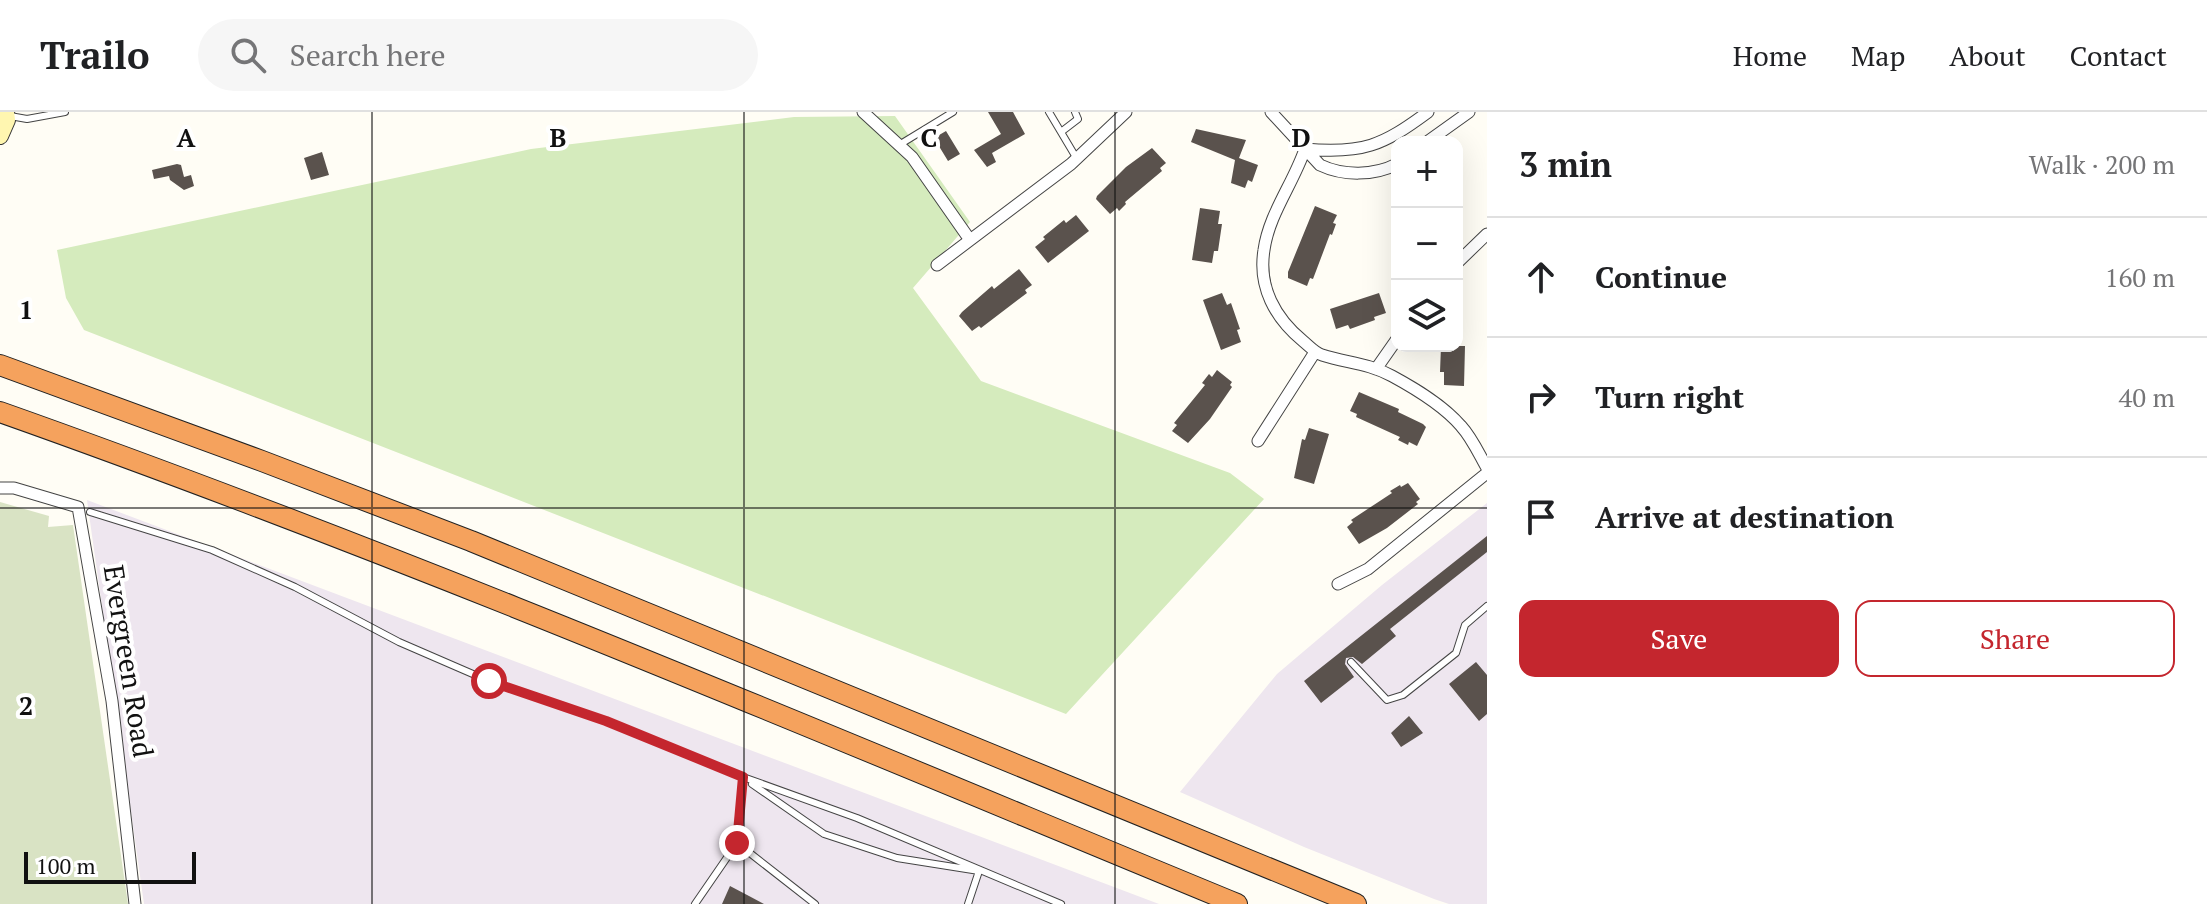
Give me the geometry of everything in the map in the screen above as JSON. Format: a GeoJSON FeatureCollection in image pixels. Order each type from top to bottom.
{"type":"FeatureCollection","features":[{"type":"Feature","properties":{"kind":"highway"},"geometry":{"type":"LineString","coordinates":[[0,365],[471,541],[1356,904]]}},
{"type":"Feature","properties":{"kind":"highway"},"geometry":{"type":"LineString","coordinates":[[0,412],[248,502],[455,583],[1237,904]]}},
{"type":"Feature","properties":{"kind":"street"},"geometry":{"type":"LineString","coordinates":[[863,112],[899,145],[939,193],[970,240]]}},
{"type":"Feature","properties":{"kind":"street"},"geometry":{"type":"LineString","coordinates":[[1271,112],[1320,165],[1345,172],[1380,172],[1391,167]]}},
{"type":"Feature","properties":{"kind":"street"},"geometry":{"type":"LineString","coordinates":[[1305,149],[1351,151],[1374,145],[1428,112]]}},
{"type":"Feature","properties":{"kind":"street"},"geometry":{"type":"LineString","coordinates":[[1435,136],[1469,112]]}},
{"type":"Feature","properties":{"kind":"street"},"geometry":{"type":"LineString","coordinates":[[937,265],[1077,159],[1121,114]]}},
{"type":"Feature","properties":{"kind":"street"},"geometry":{"type":"LineString","coordinates":[[1305,149],[1266,236],[1263,264],[1267,292],[1280,319],[1315,352],[1363,363],[1447,412],[1463,428],[1487,470],[1368,569],[1338,584]]}},
{"type":"Feature","properties":{"kind":"street"},"geometry":{"type":"LineString","coordinates":[[1463,258],[1487,234]]}},
{"type":"Feature","properties":{"kind":"street"},"geometry":{"type":"LineString","coordinates":[[1376,369],[1391,348]]}},
{"type":"Feature","properties":{"kind":"street"},"geometry":{"type":"LineString","coordinates":[[1258,441],[1315,352]]}},
{"type":"Feature","properties":{"kind":"street","name":"Evergreen Road"},"geometry":{"type":"LineString","coordinates":[[0,488],[14,488],[78,507],[112,701],[135,904]]}},
{"type":"Feature","properties":{"kind":"lane"},"geometry":{"type":"LineString","coordinates":[[5,121],[65,112]]}},
{"type":"Feature","properties":{"kind":"lane"},"geometry":{"type":"LineString","coordinates":[[899,145],[953,112]]}},
{"type":"Feature","properties":{"kind":"lane"},"geometry":{"type":"LineString","coordinates":[[1049,112],[1077,159]]}},
{"type":"Feature","properties":{"kind":"lane"},"geometry":{"type":"LineString","coordinates":[[1061,132],[1078,119],[1075,112]]}},
{"type":"Feature","properties":{"kind":"lane"},"geometry":{"type":"LineString","coordinates":[[90,512],[212,550],[295,587],[399,642],[476,676],[606,721],[743,777],[857,818],[1061,904]]}},
{"type":"Feature","properties":{"kind":"lane"},"geometry":{"type":"LineString","coordinates":[[1351,662],[1384,698],[1400,697],[1456,653],[1465,625],[1487,606]]}},
{"type":"Feature","properties":{"kind":"lane"},"geometry":{"type":"LineString","coordinates":[[695,904],[737,843],[743,777]]}},
{"type":"Feature","properties":{"kind":"lane"},"geometry":{"type":"LineString","coordinates":[[743,777],[824,834],[897,858],[979,871]]}},
{"type":"Feature","properties":{"kind":"lane"},"geometry":{"type":"LineString","coordinates":[[737,843],[815,904]]}},
{"type":"Feature","properties":{"kind":"lane"},"geometry":{"type":"LineString","coordinates":[[968,904],[979,871]]}},
{"type":"Feature","properties":{"kind":"shaded area"},"geometry":{"type":"Polygon","coordinates":[[[87,500],[1159,904],[144,904],[87,500]]]}},
{"type":"Feature","properties":{"kind":"shaded area"},"geometry":{"type":"Polygon","coordinates":[[[1487,503],[1487,904],[1449,904],[1434,899],[1304,847],[1180,792],[1277,674],[1382,585],[1487,503]]]}},
{"type":"Feature","properties":{"kind":"green space"},"geometry":{"type":"Polygon","coordinates":[[[895,116],[970,222],[913,288],[981,381],[1230,473],[1264,499],[1066,714],[84,330],[66,298],[57,250],[531,149],[794,117],[895,116]]]}},
{"type":"Feature","properties":{"kind":"green space"},"geometry":{"type":"Polygon","coordinates":[[[0,502],[49,516],[48,527],[73,525],[128,904],[0,904],[0,502]]]}},
{"type":"Feature","properties":{"kind":"building"},"geometry":{"type":"Polygon","coordinates":[[[988,112],[1013,112],[1025,134],[992,153],[996,162],[987,167],[974,150],[1001,134],[988,112]]]}},
{"type":"Feature","properties":{"kind":"building"},"geometry":{"type":"Polygon","coordinates":[[[1196,129],[1246,140],[1239,158],[1258,165],[1252,182],[1248,180],[1245,188],[1231,183],[1235,160],[1191,142],[1196,129]]]}},
{"type":"Feature","properties":{"kind":"building"},"geometry":{"type":"Polygon","coordinates":[[[946,131],[960,154],[948,161],[934,138],[946,131]]]}},
{"type":"Feature","properties":{"kind":"building"},"geometry":{"type":"Polygon","coordinates":[[[1152,148],[1166,163],[1160,168],[1162,171],[1125,202],[1119,211],[1117,208],[1110,214],[1096,199],[1097,196],[1126,167],[1152,148]]]}},
{"type":"Feature","properties":{"kind":"building"},"geometry":{"type":"Polygon","coordinates":[[[322,152],[329,175],[311,180],[304,158],[322,152]]]}},
{"type":"Feature","properties":{"kind":"building"},"geometry":{"type":"Polygon","coordinates":[[[181,165],[184,177],[191,175],[194,186],[184,190],[169,176],[154,179],[152,170],[181,165]]]}},
{"type":"Feature","properties":{"kind":"building"},"geometry":{"type":"Polygon","coordinates":[[[1315,206],[1337,215],[1332,235],[1307,286],[1288,278],[1288,272],[1315,206]]]}},
{"type":"Feature","properties":{"kind":"building"},"geometry":{"type":"Polygon","coordinates":[[[1200,208],[1220,211],[1218,224],[1222,224],[1218,251],[1214,251],[1212,263],[1192,260],[1200,208]]]}},
{"type":"Feature","properties":{"kind":"building"},"geometry":{"type":"Polygon","coordinates":[[[1076,215],[1089,231],[1048,263],[1035,247],[1064,220],[1066,223],[1076,215]]]}},
{"type":"Feature","properties":{"kind":"building"},"geometry":{"type":"Polygon","coordinates":[[[1019,269],[1032,285],[1025,290],[1027,293],[981,328],[979,326],[972,331],[959,316],[962,312],[992,286],[994,289],[1019,269]]]}},
{"type":"Feature","properties":{"kind":"building"},"geometry":{"type":"Polygon","coordinates":[[[1222,293],[1227,305],[1231,303],[1241,342],[1221,350],[1203,300],[1222,293]]]}},
{"type":"Feature","properties":{"kind":"building"},"geometry":{"type":"Polygon","coordinates":[[[1379,293],[1386,313],[1350,329],[1348,325],[1336,329],[1330,309],[1379,293]]]}},
{"type":"Feature","properties":{"kind":"building"},"geometry":{"type":"Polygon","coordinates":[[[1465,346],[1464,386],[1444,385],[1444,372],[1440,372],[1441,352],[1463,352],[1465,346]]]}},
{"type":"Feature","properties":{"kind":"building"},"geometry":{"type":"Polygon","coordinates":[[[1217,370],[1232,382],[1232,387],[1210,419],[1188,443],[1172,431],[1177,425],[1174,423],[1205,385],[1202,383],[1209,374],[1212,377],[1217,370]]]}},
{"type":"Feature","properties":{"kind":"building"},"geometry":{"type":"Polygon","coordinates":[[[1359,392],[1399,409],[1398,412],[1423,424],[1426,427],[1417,446],[1409,442],[1408,445],[1398,440],[1400,437],[1356,417],[1357,414],[1350,411],[1359,392]]]}},
{"type":"Feature","properties":{"kind":"building"},"geometry":{"type":"Polygon","coordinates":[[[1309,428],[1329,434],[1314,484],[1294,478],[1302,439],[1305,440],[1309,428]]]}},
{"type":"Feature","properties":{"kind":"building"},"geometry":{"type":"Polygon","coordinates":[[[1408,483],[1420,499],[1416,502],[1418,504],[1387,528],[1359,544],[1347,527],[1353,522],[1351,520],[1392,493],[1390,491],[1408,483]]]}},
{"type":"Feature","properties":{"kind":"building"},"geometry":{"type":"Polygon","coordinates":[[[1487,536],[1487,552],[1390,629],[1396,636],[1362,664],[1353,657],[1346,658],[1345,664],[1354,677],[1321,703],[1304,681],[1487,536]]]}},
{"type":"Feature","properties":{"kind":"building"},"geometry":{"type":"Polygon","coordinates":[[[1476,662],[1487,675],[1487,714],[1479,721],[1449,684],[1476,662]]]}},
{"type":"Feature","properties":{"kind":"building"},"geometry":{"type":"Polygon","coordinates":[[[1409,716],[1423,733],[1401,747],[1391,733],[1409,716]]]}},
{"type":"Feature","properties":{"kind":"building"},"geometry":{"type":"Polygon","coordinates":[[[730,886],[749,896],[764,904],[722,904],[730,886]]]}},
{"type":"Feature","properties":{"kind":"route"},"geometry":{"type":"LineString","coordinates":[[489,681],[606,721],[743,777],[737,843]]}}]}
